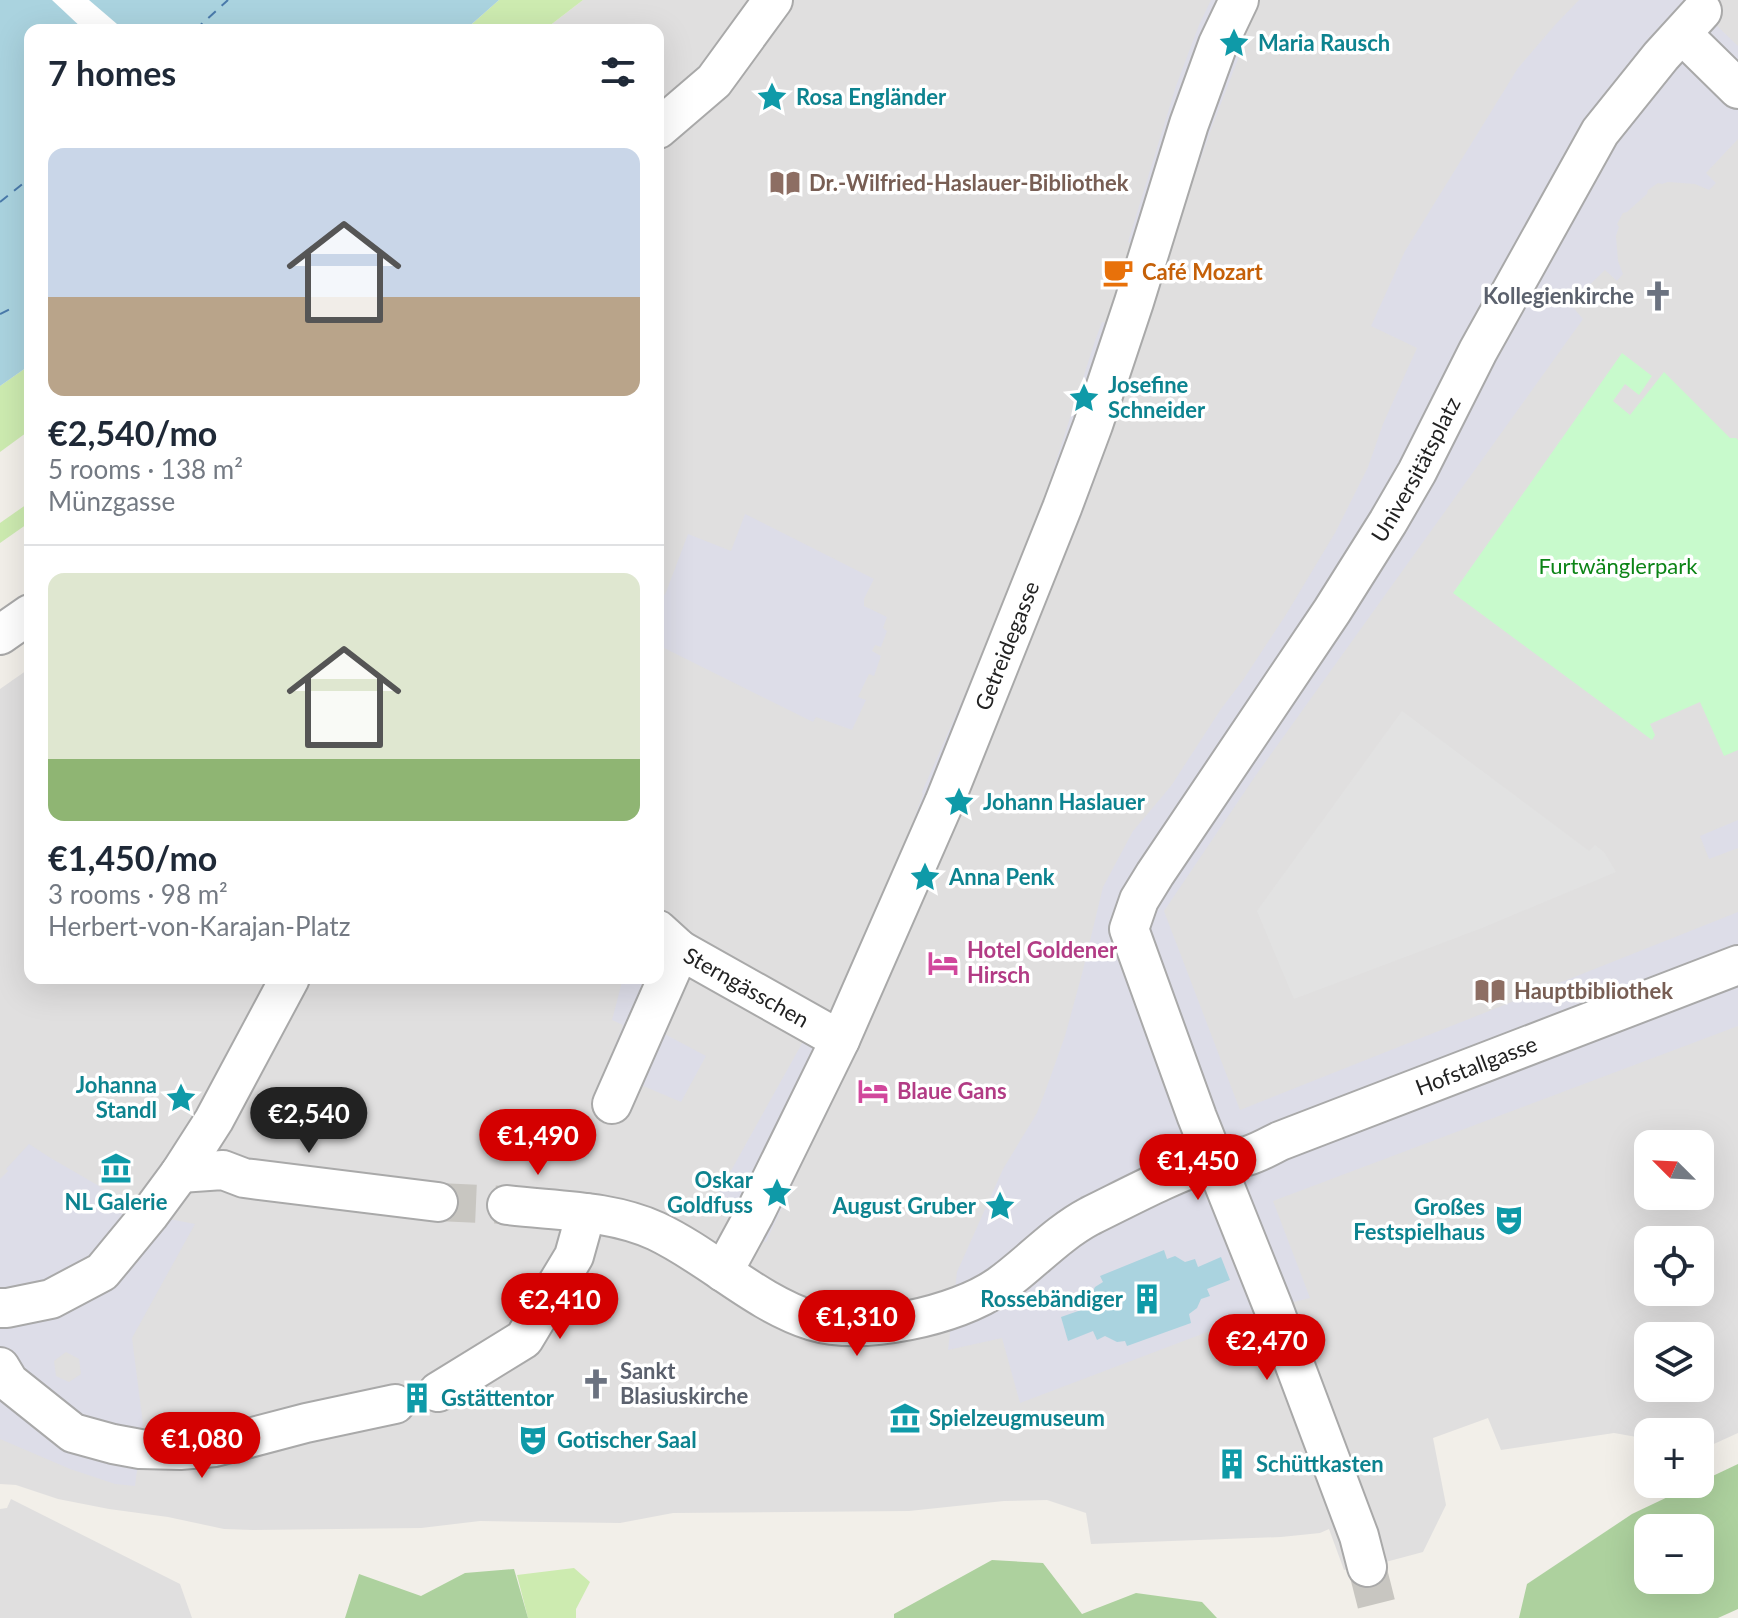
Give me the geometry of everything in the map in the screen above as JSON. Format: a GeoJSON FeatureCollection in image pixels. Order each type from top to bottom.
{"type":"FeatureCollection","features":[{"type":"Feature","properties":{"kind":"street"},"geometry":{"type":"LineString","coordinates":[[664,124],[714,81],[773,0]]}},
{"type":"Feature","properties":{"kind":"street","name":"Getreidegasse"},"geometry":{"type":"LineString","coordinates":[[723,1272],[840,1040],[944,803],[1093,425],[1194,111],[1218,44],[1239,0]]}},
{"type":"Feature","properties":{"kind":"street","name":"Universitätsplatz"},"geometry":{"type":"LineString","coordinates":[[1214,1160],[1129,929],[1139,900],[1388,522],[1478,351],[1600,132],[1661,56],[1692,23],[1738,89]]}},
{"type":"Feature","properties":{"kind":"street"},"geometry":{"type":"LineString","coordinates":[[0,635],[24,618]]}},
{"type":"Feature","properties":{"kind":"street","name":"Sterngässchen"},"geometry":{"type":"LineString","coordinates":[[669,940],[840,1040]]}},
{"type":"Feature","properties":{"kind":"street","name":"Hofstallgasse"},"geometry":{"type":"LineString","coordinates":[[507,1205],[574,1212],[640,1224],[692,1251],[768,1302],[795,1314],[816,1322],[850,1327],[878,1325],[952,1310],[975,1300],[1086,1219],[1181,1173],[1214,1160],[1250,1155],[1738,965]]}},
{"type":"Feature","properties":{"kind":"street"},"geometry":{"type":"LineString","coordinates":[[0,1308],[51,1299],[102,1272],[180,1173],[214,1120],[287,984]]}},
{"type":"Feature","properties":{"kind":"street"},"geometry":{"type":"LineString","coordinates":[[612,1104],[654,984]]}},
{"type":"Feature","properties":{"kind":"street"},"geometry":{"type":"LineString","coordinates":[[1214,1160],[1273,1307],[1359,1536],[1367,1567]]}},
{"type":"Feature","properties":{"kind":"street"},"geometry":{"type":"LineString","coordinates":[[180,1173],[223,1170],[244,1178],[438,1202]]}},
{"type":"Feature","properties":{"kind":"street"},"geometry":{"type":"LineString","coordinates":[[438,1392],[524,1339],[574,1256],[574,1212]]}},
{"type":"Feature","properties":{"kind":"street"},"geometry":{"type":"LineString","coordinates":[[3,1379],[73,1433],[140,1449],[215,1447],[395,1404]]}},
{"type":"Feature","properties":{"kind":"shaded area"},"geometry":{"type":"Polygon","coordinates":[[[583,0],[1738,0],[1738,1433],[1714,1444],[1714,1418],[1634,1418],[1634,1437],[1614,1433],[1501,1450],[1488,1418],[1433,1438],[1446,1505],[1423,1552],[1344,1570],[1329,1529],[1320,1533],[1281,1537],[1091,1544],[1086,1513],[1047,1500],[1004,1501],[909,1511],[673,1513],[620,1523],[480,1521],[421,1528],[253,1530],[224,1529],[109,1509],[58,1499],[16,1485],[0,1484],[0,689],[24,672],[24,984],[664,984],[664,24],[552,24],[583,0]]]}},
{"type":"Feature","properties":{"kind":"shaded area"},"geometry":{"type":"Polygon","coordinates":[[[1211,0],[1258,0],[1166,258],[1104,455],[1081,517],[831,1101],[766,1242],[761,1241],[755,1255],[718,1194],[805,1038],[687,974],[657,1030],[706,1056],[681,1102],[641,1085],[630,1111],[593,1101],[623,1025],[612,1020],[621,984],[664,984],[664,923],[828,1019],[871,933],[922,792],[1033,532],[1095,341],[1116,296],[1132,244],[1128,242],[1176,86],[1211,0]]]}},
{"type":"Feature","properties":{"kind":"shaded area"},"geometry":{"type":"Polygon","coordinates":[[[1579,0],[1690,0],[1738,46],[1738,139],[1706,173],[1716,183],[1709,190],[1695,184],[1658,183],[1623,213],[1617,224],[1616,236],[1618,261],[1623,274],[1617,281],[1605,270],[1570,304],[1583,319],[1256,775],[1164,911],[1240,1110],[1738,912],[1738,1026],[1273,1201],[1310,1298],[1273,1307],[1020,1403],[1002,1338],[948,1350],[957,1272],[1003,1169],[1037,1113],[1045,1092],[1065,1036],[1103,887],[1133,831],[1171,786],[1243,680],[1335,533],[1368,467],[1383,424],[1417,348],[1371,326],[1405,251],[1518,68],[1579,0]]]}},
{"type":"Feature","properties":{"kind":"shaded area"},"geometry":{"type":"Polygon","coordinates":[[[745,514],[874,579],[864,599],[864,606],[887,617],[883,628],[887,631],[881,647],[875,645],[872,651],[881,656],[874,676],[869,674],[858,697],[866,700],[852,730],[816,717],[813,722],[664,648],[664,595],[688,534],[731,551],[745,514]]]}},
{"type":"Feature","properties":{"kind":"shaded area"},"geometry":{"type":"Polygon","coordinates":[[[1402,711],[1589,851],[1595,845],[1604,852],[1616,872],[1482,928],[1294,999],[1257,911],[1402,711]]]}},
{"type":"Feature","properties":{"kind":"shaded area"},"geometry":{"type":"Polygon","coordinates":[[[1738,820],[1738,848],[1709,859],[1700,836],[1738,820]]]}},
{"type":"Feature","properties":{"kind":"shaded area"},"geometry":{"type":"Polygon","coordinates":[[[29,1144],[149,1215],[195,1224],[132,1338],[143,1424],[135,1486],[115,1484],[70,1469],[0,1439],[0,1179],[8,1171],[6,1169],[29,1144]],[[66,1352],[54,1361],[56,1376],[69,1382],[81,1374],[79,1359],[66,1352]]]}},
{"type":"Feature","properties":{"kind":"shaded area"},"geometry":{"type":"Polygon","coordinates":[[[11,1499],[180,1584],[192,1618],[0,1618],[0,1509],[7,1508],[11,1499]]]}},
{"type":"Feature","properties":{"kind":"green space"},"geometry":{"type":"Polygon","coordinates":[[[499,0],[583,0],[552,24],[472,24],[499,0]]]}},
{"type":"Feature","properties":{"kind":"green space","name":"Furtwänglerpark"},"geometry":{"type":"Polygon","coordinates":[[[1622,353],[1652,376],[1639,395],[1625,384],[1613,401],[1630,415],[1664,372],[1730,438],[1738,440],[1738,750],[1724,756],[1700,702],[1650,724],[1655,735],[1652,740],[1453,593],[1622,353]]]}},
{"type":"Feature","properties":{"kind":"green space"},"geometry":{"type":"Polygon","coordinates":[[[24,369],[24,434],[0,452],[0,386],[24,369]]]}},
{"type":"Feature","properties":{"kind":"green space"},"geometry":{"type":"Polygon","coordinates":[[[24,506],[24,526],[0,543],[0,523],[24,506]]]}},
{"type":"Feature","properties":{"kind":"green space"},"geometry":{"type":"Polygon","coordinates":[[[1738,1464],[1738,1609],[1718,1618],[1519,1618],[1527,1584],[1632,1514],[1666,1498],[1714,1498],[1714,1475],[1738,1464]]]}},
{"type":"Feature","properties":{"kind":"green space"},"geometry":{"type":"Polygon","coordinates":[[[992,1560],[1043,1563],[1082,1614],[1136,1593],[1202,1602],[1217,1618],[894,1618],[894,1614],[992,1560]]]}},
{"type":"Feature","properties":{"kind":"green space"},"geometry":{"type":"Polygon","coordinates":[[[574,1568],[590,1582],[576,1609],[576,1618],[528,1618],[517,1575],[574,1568]]]}},
{"type":"Feature","properties":{"kind":"green space"},"geometry":{"type":"Polygon","coordinates":[[[514,1569],[528,1618],[345,1618],[359,1574],[421,1596],[465,1573],[514,1569]]]}},
{"type":"Feature","properties":{"kind":"water"},"geometry":{"type":"Polygon","coordinates":[[[0,0],[499,0],[472,24],[24,24],[24,369],[0,386],[0,0]]]}},
{"type":"Feature","properties":{"kind":"water"},"geometry":{"type":"Polygon","coordinates":[[[1164,1250],[1167,1259],[1175,1256],[1185,1262],[1195,1259],[1198,1267],[1221,1257],[1230,1280],[1207,1289],[1210,1296],[1201,1299],[1197,1308],[1189,1314],[1191,1323],[1127,1346],[1125,1341],[1117,1342],[1105,1336],[1097,1340],[1093,1331],[1068,1341],[1061,1317],[1084,1309],[1082,1301],[1090,1297],[1095,1287],[1103,1282],[1100,1276],[1164,1250]]]}},
{"type":"Feature","properties":{"kind":"pier"},"geometry":{"type":"Polygon","coordinates":[[[52,0],[89,0],[117,24],[78,24],[52,0]]]}},
{"type":"Feature","properties":{"kind":"ferry route"},"geometry":{"type":"LineString","coordinates":[[202,24],[228,0]]}},
{"type":"Feature","properties":{"kind":"ferry route"},"geometry":{"type":"LineString","coordinates":[[0,202],[24,183]]}},
{"type":"Feature","properties":{"kind":"ferry route"},"geometry":{"type":"LineString","coordinates":[[0,314],[16,306]]}},
{"type":"Feature","properties":{"kind":"tunnel"},"geometry":{"type":"LineString","coordinates":[[438,1202],[507,1205]]}},
{"type":"Feature","properties":{"kind":"tunnel"},"geometry":{"type":"LineString","coordinates":[[1367,1567],[1380,1618]]}},
{"type":"Feature","properties":{"kind":"place","name":"Maria Rausch"},"geometry":{"type":"Point","coordinates":[1234,43]}},
{"type":"Feature","properties":{"kind":"place","name":"Rosa Engländer"},"geometry":{"type":"Point","coordinates":[772,97]}},
{"type":"Feature","properties":{"kind":"place","name":"Dr.-Wilfried-Haslauer-Bibliothek"},"geometry":{"type":"Point","coordinates":[785,183]}},
{"type":"Feature","properties":{"kind":"place","name":"Café Mozart"},"geometry":{"type":"Point","coordinates":[1118,272]}},
{"type":"Feature","properties":{"kind":"place","name":"Kollegienkirche"},"geometry":{"type":"Point","coordinates":[1658,296]}},
{"type":"Feature","properties":{"kind":"place","name":"Josefine Schneider"},"geometry":{"type":"Point","coordinates":[1084,398]}},
{"type":"Feature","properties":{"kind":"place","name":"Johann Haslauer"},"geometry":{"type":"Point","coordinates":[959,802]}},
{"type":"Feature","properties":{"kind":"place","name":"Anna Penk"},"geometry":{"type":"Point","coordinates":[925,877]}},
{"type":"Feature","properties":{"kind":"place","name":"Hotel Goldener Hirsch"},"geometry":{"type":"Point","coordinates":[943,963]}},
{"type":"Feature","properties":{"kind":"place","name":"Hauptbibliothek"},"geometry":{"type":"Point","coordinates":[1490,991]}},
{"type":"Feature","properties":{"kind":"place","name":"Blaue Gans"},"geometry":{"type":"Point","coordinates":[873,1091]}},
{"type":"Feature","properties":{"kind":"place","name":"Johanna Standl"},"geometry":{"type":"Point","coordinates":[181,1098]}},
{"type":"Feature","properties":{"kind":"place","name":"NL Galerie"},"geometry":{"type":"Point","coordinates":[116,1168]}},
{"type":"Feature","properties":{"kind":"place","name":"Oskar Goldfuss"},"geometry":{"type":"Point","coordinates":[777,1193]}},
{"type":"Feature","properties":{"kind":"place","name":"August Gruber"},"geometry":{"type":"Point","coordinates":[1000,1206]}},
{"type":"Feature","properties":{"kind":"place","name":"Großes Festspielhaus"},"geometry":{"type":"Point","coordinates":[1509,1220]}},
{"type":"Feature","properties":{"kind":"place","name":"Rossebändiger"},"geometry":{"type":"Point","coordinates":[1147,1299]}},
{"type":"Feature","properties":{"kind":"place","name":"Sankt Blasiuskirche"},"geometry":{"type":"Point","coordinates":[596,1384]}},
{"type":"Feature","properties":{"kind":"place","name":"Gstättentor"},"geometry":{"type":"Point","coordinates":[417,1398]}},
{"type":"Feature","properties":{"kind":"place","name":"Spielzeugmuseum"},"geometry":{"type":"Point","coordinates":[905,1418]}},
{"type":"Feature","properties":{"kind":"place","name":"Gotischer Saal"},"geometry":{"type":"Point","coordinates":[533,1440]}},
{"type":"Feature","properties":{"kind":"place","name":"Schüttkasten"},"geometry":{"type":"Point","coordinates":[1232,1464]}}]}
